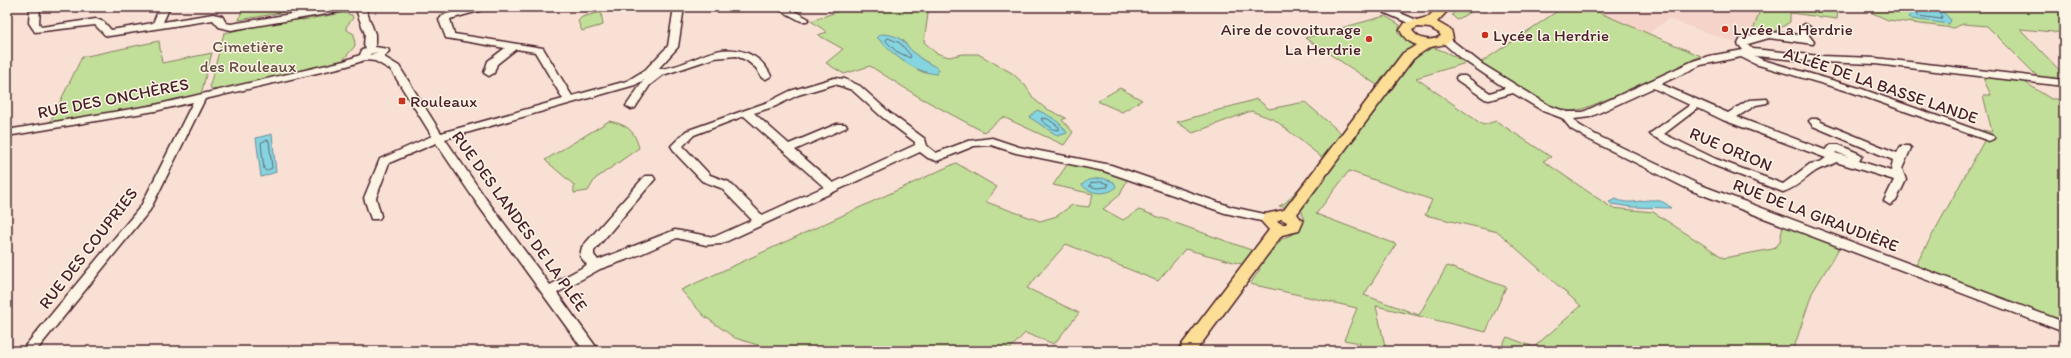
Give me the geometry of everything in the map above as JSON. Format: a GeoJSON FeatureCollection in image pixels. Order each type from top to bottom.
{"type":"FeatureCollection","features":[{"type":"Feature","properties":{"kind":"main road"},"geometry":{"type":"LineString","coordinates":[[1441,28],[1440,22],[1444,8]]}},
{"type":"Feature","properties":{"kind":"main road"},"geometry":{"type":"LineString","coordinates":[[1415,28],[1432,20],[1444,8]]}},
{"type":"Feature","properties":{"kind":"main road"},"geometry":{"type":"LineString","coordinates":[[1408,56],[1448,36],[1447,33],[1441,28],[1415,28]]}},
{"type":"Feature","properties":{"kind":"main road"},"geometry":{"type":"LineString","coordinates":[[1415,28],[1435,42]]}},
{"type":"Feature","properties":{"kind":"main road"},"geometry":{"type":"LineString","coordinates":[[1186,351],[1278,221],[1408,56],[1415,28]]}},
{"type":"Feature","properties":{"kind":"street"},"geometry":{"type":"LineString","coordinates":[[35,7],[34,23],[36,28],[39,30],[96,22],[102,24],[109,33],[213,17],[218,18],[222,25],[231,26],[350,7]]}},
{"type":"Feature","properties":{"kind":"street"},"geometry":{"type":"LineString","coordinates":[[157,25],[165,7]]}},
{"type":"Feature","properties":{"kind":"street"},"geometry":{"type":"LineString","coordinates":[[360,7],[370,34],[369,45],[371,54]]}},
{"type":"Feature","properties":{"kind":"street"},"geometry":{"type":"LineString","coordinates":[[483,7],[446,17],[444,20],[450,36],[539,50],[570,100]]}},
{"type":"Feature","properties":{"kind":"street"},"geometry":{"type":"LineString","coordinates":[[631,106],[673,47],[681,7]]}},
{"type":"Feature","properties":{"kind":"street"},"geometry":{"type":"LineString","coordinates":[[778,7],[804,19]]}},
{"type":"Feature","properties":{"kind":"street"},"geometry":{"type":"LineString","coordinates":[[1384,8],[1415,28]]}},
{"type":"Feature","properties":{"kind":"street"},"geometry":{"type":"LineString","coordinates":[[1746,52],[1743,44],[1745,40],[1769,35],[1808,41],[1803,34],[1805,27]]}},
{"type":"Feature","properties":{"kind":"street"},"geometry":{"type":"LineString","coordinates":[[1435,42],[1459,53],[1549,110],[1568,116],[1586,115],[1710,59],[1746,52],[1820,59],[1875,61],[2064,82]]}},
{"type":"Feature","properties":{"kind":"street"},"geometry":{"type":"LineString","coordinates":[[489,73],[492,63],[514,46]]}},
{"type":"Feature","properties":{"kind":"street"},"geometry":{"type":"LineString","coordinates":[[375,216],[370,198],[384,161],[439,138],[626,85],[655,73],[705,57],[735,52],[742,54],[762,65],[766,76]]}},
{"type":"Feature","properties":{"kind":"street","name":"ALLÉE DE LA BASSE LANDE"},"geometry":{"type":"LineString","coordinates":[[1746,52],[1755,60],[1831,82],[1989,138]]}},
{"type":"Feature","properties":{"kind":"street","name":"RUE DES ONCHÈRES"},"geometry":{"type":"LineString","coordinates":[[7,133],[121,114],[201,98],[347,63],[371,54]]}},
{"type":"Feature","properties":{"kind":"street","name":"RUE DES LANDES DE LA PLÉE"},"geometry":{"type":"LineString","coordinates":[[371,54],[395,68],[439,138],[482,202],[592,351]]}},
{"type":"Feature","properties":{"kind":"street"},"geometry":{"type":"LineString","coordinates":[[1461,78],[1489,97],[1515,89]]}},
{"type":"Feature","properties":{"kind":"street"},"geometry":{"type":"LineString","coordinates":[[761,221],[725,185],[706,178],[678,149],[677,146],[690,133],[772,104],[794,93],[834,81],[844,81],[921,141],[921,147]]}},
{"type":"Feature","properties":{"kind":"street"},"geometry":{"type":"LineString","coordinates":[[1653,84],[1727,118],[1831,155],[1835,147],[1856,156],[1852,163],[1897,177]]}},
{"type":"Feature","properties":{"kind":"street","name":"RUE DES COUPRIES"},"geometry":{"type":"LineString","coordinates":[[28,351],[146,207],[201,98]]}},
{"type":"Feature","properties":{"kind":"street"},"geometry":{"type":"LineString","coordinates":[[1727,118],[1753,102],[1763,100]]}},
{"type":"Feature","properties":{"kind":"street","name":"RUE ORION"},"geometry":{"type":"LineString","coordinates":[[1696,105],[1656,134],[1712,161],[1783,188],[1814,167],[1824,165],[1831,155]]}},
{"type":"Feature","properties":{"kind":"street"},"geometry":{"type":"LineString","coordinates":[[746,112],[832,188]]}},
{"type":"Feature","properties":{"kind":"street","name":"RUE DE LA GIRAUDIÈRE"},"geometry":{"type":"LineString","coordinates":[[1568,116],[1568,119],[1575,127],[1694,187],[2064,327]]}},
{"type":"Feature","properties":{"kind":"street"},"geometry":{"type":"LineString","coordinates":[[1815,121],[1817,124],[1903,154],[1896,170],[1897,177],[1900,180],[1890,201]]}},
{"type":"Feature","properties":{"kind":"street"},"geometry":{"type":"LineString","coordinates":[[787,149],[841,126]]}},
{"type":"Feature","properties":{"kind":"street"},"geometry":{"type":"LineString","coordinates":[[921,147],[932,156],[937,157],[972,143],[992,141],[1016,150],[1107,168],[1229,210],[1278,221]]}},
{"type":"Feature","properties":{"kind":"street"},"geometry":{"type":"LineString","coordinates":[[548,292],[595,266],[629,254],[675,234],[683,233],[711,242],[761,221],[921,147]]}},
{"type":"Feature","properties":{"kind":"street"},"geometry":{"type":"LineString","coordinates":[[595,266],[587,256],[587,250],[649,179]]}},
{"type":"Feature","properties":{"kind":"shaded area","name":"Lycée La Herdrie"},"geometry":{"type":"Polygon","coordinates":[[[1586,7],[1761,7],[1748,47],[1668,19],[1648,34],[1586,7]]]}},
{"type":"Feature","properties":{"kind":"green space"},"geometry":{"type":"Polygon","coordinates":[[[243,7],[314,7],[239,20],[243,7]]]}},
{"type":"Feature","properties":{"kind":"green space"},"geometry":{"type":"Polygon","coordinates":[[[850,7],[929,7],[924,42],[936,53],[949,57],[963,54],[978,54],[1012,73],[1025,85],[1034,99],[1045,108],[1066,118],[1062,120],[1073,132],[1064,145],[1003,117],[984,132],[919,97],[870,66],[844,74],[826,63],[843,49],[818,35],[827,32],[811,21],[850,7]],[[877,37],[899,58],[925,73],[930,64],[908,48],[903,40],[877,37]]]}},
{"type":"Feature","properties":{"kind":"green space"},"geometry":{"type":"Polygon","coordinates":[[[1457,7],[1478,7],[1457,20],[1452,15],[1457,7]]]}},
{"type":"Feature","properties":{"kind":"green space"},"geometry":{"type":"Polygon","coordinates":[[[1561,7],[1586,7],[1701,56],[1615,96],[1583,109],[1571,111],[1555,109],[1480,63],[1562,8],[1561,7]]]}},
{"type":"Feature","properties":{"kind":"green space"},"geometry":{"type":"Polygon","coordinates":[[[1761,7],[1838,7],[1837,19],[1790,13],[1790,22],[1776,31],[1753,31],[1761,7]]]}},
{"type":"Feature","properties":{"kind":"green space"},"geometry":{"type":"Polygon","coordinates":[[[1859,7],[2064,7],[2064,33],[2020,29],[2064,75],[2064,79],[2038,77],[1987,26],[1963,24],[1953,28],[1888,20],[1859,7]]]}},
{"type":"Feature","properties":{"kind":"green space"},"geometry":{"type":"Polygon","coordinates":[[[601,12],[603,25],[582,31],[578,21],[582,17],[601,12]]]}},
{"type":"Feature","properties":{"kind":"green space","name":"Cimetière des Rouleaux"},"geometry":{"type":"Polygon","coordinates":[[[343,13],[352,15],[353,18],[346,27],[347,30],[354,34],[355,46],[342,61],[220,90],[211,89],[210,85],[224,33],[301,17],[302,20],[343,13]]]}},
{"type":"Feature","properties":{"kind":"green space"},"geometry":{"type":"Polygon","coordinates":[[[1385,16],[1400,25],[1398,33],[1407,40],[1441,50],[1466,63],[1416,78],[1483,125],[1496,121],[1551,157],[1543,161],[1612,208],[1653,212],[1724,258],[1773,249],[1780,242],[1783,224],[1841,245],[1812,293],[1793,351],[1499,351],[1507,337],[1534,347],[1581,306],[1498,232],[1425,215],[1432,200],[1349,171],[1316,214],[1396,244],[1364,295],[1419,315],[1447,266],[1506,287],[1486,332],[1376,306],[1385,346],[1396,351],[1358,351],[1360,343],[1344,340],[1357,308],[1250,284],[1260,269],[1185,249],[1158,281],[1066,244],[1027,288],[1079,313],[1054,344],[1025,333],[1008,351],[764,351],[764,347],[735,338],[704,316],[681,290],[956,163],[997,187],[986,202],[1040,221],[1057,216],[1072,205],[1089,207],[1093,194],[1053,185],[1069,162],[1128,178],[1120,195],[1103,209],[1123,220],[1139,210],[1268,256],[1282,239],[1299,231],[1304,222],[1302,211],[1279,206],[1285,203],[1325,160],[1275,120],[1251,111],[1193,133],[1177,122],[1257,99],[1269,109],[1305,102],[1342,134],[1377,85],[1305,38],[1385,16]]]}},
{"type":"Feature","properties":{"kind":"green space"},"geometry":{"type":"Polygon","coordinates":[[[159,41],[162,63],[212,53],[201,94],[136,109],[49,124],[82,57],[159,41]]]}},
{"type":"Feature","properties":{"kind":"green space"},"geometry":{"type":"Polygon","coordinates":[[[1982,76],[2023,81],[2051,99],[2064,99],[2064,330],[1912,272],[1984,141],[1983,130],[1992,132],[1983,95],[1991,95],[1982,76]]]}},
{"type":"Feature","properties":{"kind":"green space"},"geometry":{"type":"Polygon","coordinates":[[[1120,88],[1142,100],[1122,112],[1097,101],[1120,88]]]}},
{"type":"Feature","properties":{"kind":"green space"},"geometry":{"type":"Polygon","coordinates":[[[609,121],[621,124],[629,129],[635,136],[639,148],[595,179],[588,191],[574,193],[574,185],[545,160],[609,121]]]}},
{"type":"Feature","properties":{"kind":"water"},"geometry":{"type":"Polygon","coordinates":[[[1901,7],[1939,8],[1951,20],[1949,24],[1912,19],[1908,17],[1915,10],[1901,7]]]}},
{"type":"Feature","properties":{"kind":"water"},"geometry":{"type":"Polygon","coordinates":[[[882,34],[895,36],[900,39],[920,58],[939,69],[937,74],[928,73],[904,62],[877,37],[882,34]]]}},
{"type":"Feature","properties":{"kind":"water"},"geometry":{"type":"Polygon","coordinates":[[[1037,110],[1055,119],[1067,133],[1058,136],[1029,117],[1037,110]]]}},
{"type":"Feature","properties":{"kind":"water"},"geometry":{"type":"Polygon","coordinates":[[[272,134],[276,172],[261,177],[256,138],[272,134]]]}},
{"type":"Feature","properties":{"kind":"water"},"geometry":{"type":"Polygon","coordinates":[[[1102,178],[1114,182],[1116,187],[1108,192],[1099,193],[1089,190],[1082,185],[1088,180],[1102,178]]]}},
{"type":"Feature","properties":{"kind":"water"},"geometry":{"type":"Polygon","coordinates":[[[1616,199],[1623,202],[1658,200],[1671,208],[1631,207],[1611,204],[1609,202],[1616,199]]]}},
{"type":"Feature","properties":{"kind":"place","name":"Lycée La Herdrie"},"geometry":{"type":"Point","coordinates":[1725,29]}},
{"type":"Feature","properties":{"kind":"place","name":"Lycée la Herdrie"},"geometry":{"type":"Point","coordinates":[1485,35]}},
{"type":"Feature","properties":{"kind":"place","name":"Aire de covoiturage La Herdrie"},"geometry":{"type":"Point","coordinates":[1369,39]}},
{"type":"Feature","properties":{"kind":"place","name":"Rouleaux"},"geometry":{"type":"Point","coordinates":[402,101]}}]}
